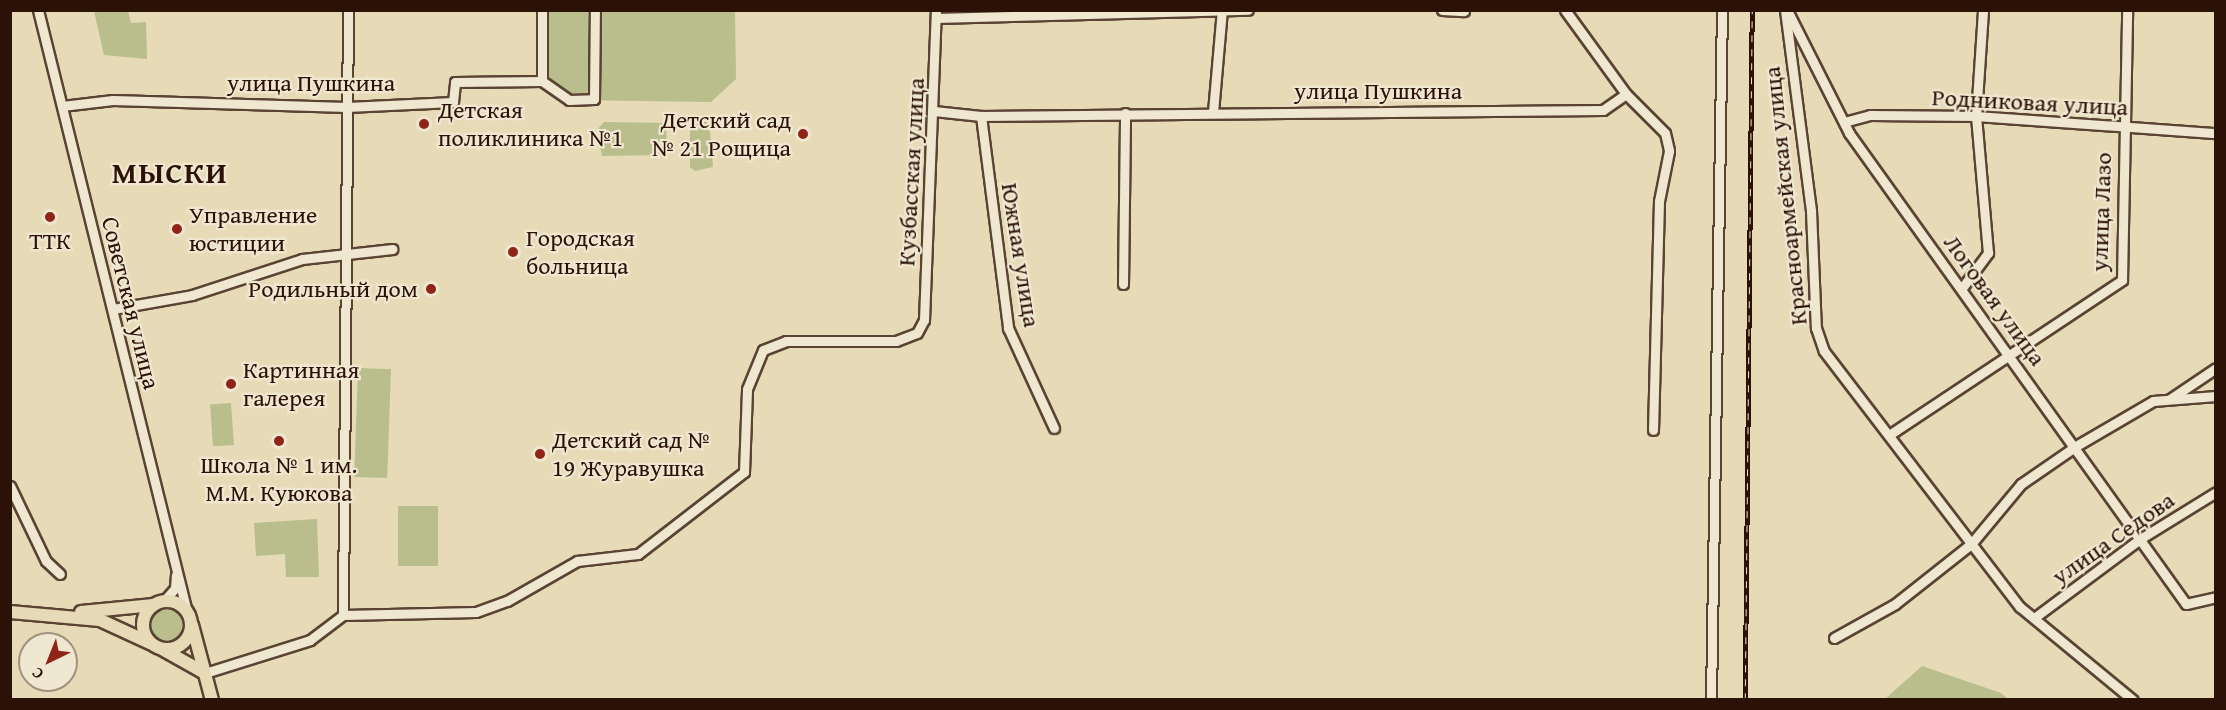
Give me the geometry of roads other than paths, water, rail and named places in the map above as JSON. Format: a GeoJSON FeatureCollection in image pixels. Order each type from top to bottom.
{"type":"FeatureCollection","features":[{"type":"Feature","properties":{"kind":"main road"},"geometry":{"type":"LineString","coordinates":[[158,603],[144,620],[158,647]]}},
{"type":"Feature","properties":{"kind":"main road"},"geometry":{"type":"LineString","coordinates":[[68,614],[158,603],[189,617],[212,699]]}},
{"type":"Feature","properties":{"kind":"main road"},"geometry":{"type":"LineString","coordinates":[[10,612],[68,614],[100,620],[158,647],[205,673]]}},
{"type":"Feature","properties":{"kind":"main road"},"geometry":{"type":"LineString","coordinates":[[158,647],[180,645],[189,617]]}},
{"type":"Feature","properties":{"kind":"street","name":"Советская улица"},"geometry":{"type":"LineString","coordinates":[[38,10],[189,617]]}},
{"type":"Feature","properties":{"kind":"street"},"geometry":{"type":"LineString","coordinates":[[205,673],[310,640],[343,615],[348,10]]}},
{"type":"Feature","properties":{"kind":"street"},"geometry":{"type":"LineString","coordinates":[[542,10],[542,81],[569,100],[594,99],[595,10]]}},
{"type":"Feature","properties":{"kind":"street"},"geometry":{"type":"LineString","coordinates":[[936,14],[1248,10]]}},
{"type":"Feature","properties":{"kind":"street"},"geometry":{"type":"LineString","coordinates":[[1442,10],[1464,11]]}},
{"type":"Feature","properties":{"kind":"street"},"geometry":{"type":"LineString","coordinates":[[1565,10],[1626,94],[1665,133],[1669,151],[1659,201],[1653,430]]}},
{"type":"Feature","properties":{"kind":"street"},"geometry":{"type":"LineString","coordinates":[[1711,699],[1722,10]]}},
{"type":"Feature","properties":{"kind":"street","name":"Логовая улица"},"geometry":{"type":"LineString","coordinates":[[1786,10],[1844,122],[2186,604],[2216,597]]}},
{"type":"Feature","properties":{"kind":"street","name":"Красноармейская улица"},"geometry":{"type":"LineString","coordinates":[[1786,10],[1811,211],[1816,328],[1824,351],[1971,544],[2034,618],[2133,699]]}},
{"type":"Feature","properties":{"kind":"street"},"geometry":{"type":"LineString","coordinates":[[1962,288],[1988,253],[1976,116],[1983,10]]}},
{"type":"Feature","properties":{"kind":"street","name":"улица Лазо"},"geometry":{"type":"LineString","coordinates":[[1889,435],[2012,356],[2122,280],[2123,126],[2127,10]]}},
{"type":"Feature","properties":{"kind":"street"},"geometry":{"type":"LineString","coordinates":[[1213,112],[1222,11]]}},
{"type":"Feature","properties":{"kind":"street","name":"Кузбасская улица"},"geometry":{"type":"LineString","coordinates":[[343,615],[476,612],[588,557],[638,554],[744,472],[747,389],[763,350],[786,341],[902,341],[917,333],[924,320],[934,111],[936,14]]}},
{"type":"Feature","properties":{"kind":"street","name":"улица Пушкина"},"geometry":{"type":"LineString","coordinates":[[62,106],[113,100],[347,107],[453,102],[455,82],[542,81]]}},
{"type":"Feature","properties":{"kind":"street","name":"улица Пушкина"},"geometry":{"type":"LineString","coordinates":[[934,111],[981,116],[1603,110],[1626,94]]}},
{"type":"Feature","properties":{"kind":"street"},"geometry":{"type":"LineString","coordinates":[[1123,284],[1125,113]]}},
{"type":"Feature","properties":{"kind":"street","name":"Родниковая улица"},"geometry":{"type":"LineString","coordinates":[[1844,122],[1870,115],[1976,116],[2216,133]]}},
{"type":"Feature","properties":{"kind":"street","name":"Южная улица"},"geometry":{"type":"LineString","coordinates":[[981,116],[1008,328],[1054,428]]}},
{"type":"Feature","properties":{"kind":"street"},"geometry":{"type":"LineString","coordinates":[[113,309],[192,295],[302,259],[346,257],[359,250],[392,249]]}},
{"type":"Feature","properties":{"kind":"street"},"geometry":{"type":"LineString","coordinates":[[2170,399],[2216,368]]}},
{"type":"Feature","properties":{"kind":"street"},"geometry":{"type":"LineString","coordinates":[[1834,638],[1895,604],[1971,544],[2021,484],[2076,446],[2153,401],[2216,396]]}},
{"type":"Feature","properties":{"kind":"street"},"geometry":{"type":"LineString","coordinates":[[10,486],[46,561],[60,574]]}},
{"type":"Feature","properties":{"kind":"street","name":"улица Седова"},"geometry":{"type":"LineString","coordinates":[[2034,618],[2140,539],[2216,492]]}},
{"type":"Feature","properties":{"kind":"street"},"geometry":{"type":"LineString","coordinates":[[158,603],[175,588],[177,569]]}},
{"type":"Feature","properties":{"kind":"railway"},"geometry":{"type":"LineString","coordinates":[[1745,700],[1752,10]]}},
{"type":"Feature","properties":{"kind":"place","name":"Детская поликлиника №1"},"geometry":{"type":"Point","coordinates":[424,124]}},
{"type":"Feature","properties":{"kind":"place","name":"Детский сад № 21 Рощица"},"geometry":{"type":"Point","coordinates":[803,134]}},
{"type":"Feature","properties":{"kind":"place","name":"ТТК"},"geometry":{"type":"Point","coordinates":[50,217]}},
{"type":"Feature","properties":{"kind":"place","name":"Управление юстиции"},"geometry":{"type":"Point","coordinates":[177,229]}},
{"type":"Feature","properties":{"kind":"place","name":"Городская больница"},"geometry":{"type":"Point","coordinates":[513,252]}},
{"type":"Feature","properties":{"kind":"place","name":"Родильный дом"},"geometry":{"type":"Point","coordinates":[431,289]}},
{"type":"Feature","properties":{"kind":"place","name":"Картинная галерея"},"geometry":{"type":"Point","coordinates":[231,384]}},
{"type":"Feature","properties":{"kind":"place","name":"Школа № 1 им. М.М. Куюкова"},"geometry":{"type":"Point","coordinates":[279,441]}},
{"type":"Feature","properties":{"kind":"place","name":"Детский сад № 19 Журавушка"},"geometry":{"type":"Point","coordinates":[540,454]}},
{"type":"Feature","properties":{"kind":"district","name":"МЫСКИ"},"geometry":{"type":"Point","coordinates":[170,172]}}]}
